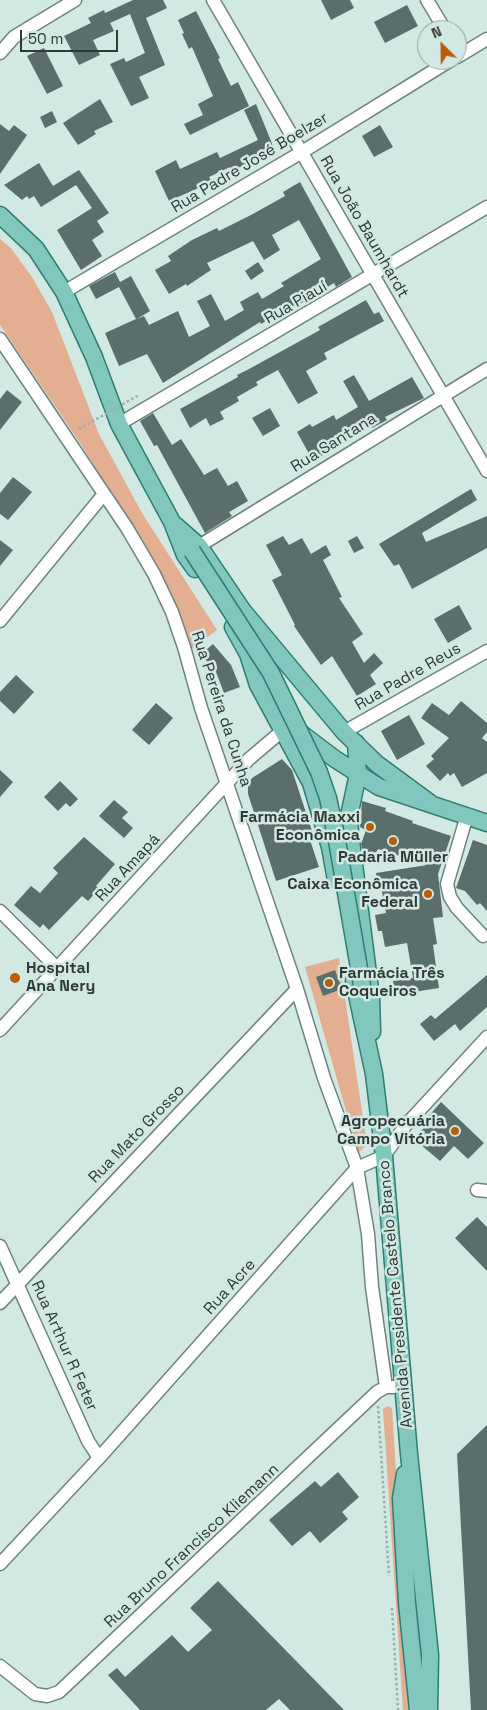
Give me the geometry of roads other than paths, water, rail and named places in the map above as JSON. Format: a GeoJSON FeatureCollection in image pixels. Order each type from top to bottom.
{"type":"FeatureCollection","features":[{"type":"Feature","properties":{"kind":"main road"},"geometry":{"type":"LineString","coordinates":[[0,215],[36,249],[64,292],[94,357],[119,424],[172,522],[196,548],[243,611],[296,676],[350,737],[377,764],[430,803]]}},
{"type":"Feature","properties":{"kind":"main road","name":"Avenida Presidente Castelo Branco"},"geometry":{"type":"LineString","coordinates":[[172,522],[185,555],[238,635],[258,685],[311,782],[330,847],[357,999],[374,1074]]}},
{"type":"Feature","properties":{"kind":"main road"},"geometry":{"type":"LineString","coordinates":[[196,548],[271,673],[322,781],[336,835],[364,997],[374,1074]]}},
{"type":"Feature","properties":{"kind":"main road"},"geometry":{"type":"LineString","coordinates":[[258,685],[268,677],[276,674],[296,676]]}},
{"type":"Feature","properties":{"kind":"main road"},"geometry":{"type":"LineString","coordinates":[[269,707],[309,740],[380,787],[487,823]]}},
{"type":"Feature","properties":{"kind":"main road","name":"Avenida Presidente Castelo Branco"},"geometry":{"type":"LineString","coordinates":[[350,737],[358,774],[349,816],[350,833],[371,997],[374,1074],[384,1156],[409,1454],[430,1656],[429,1710]]}},
{"type":"Feature","properties":{"kind":"main road"},"geometry":{"type":"LineString","coordinates":[[311,782],[318,796],[325,802],[337,801],[353,793],[380,787]]}},
{"type":"Feature","properties":{"kind":"main road","name":"Avenida Presidente Castelo Branco"},"geometry":{"type":"LineString","coordinates":[[409,1454],[401,1498],[407,1603],[418,1710]]}},
{"type":"Feature","properties":{"kind":"main road"},"geometry":{"type":"LineString","coordinates":[[406,1565],[413,1593],[418,1644],[423,1652],[430,1656]]}},
{"type":"Feature","properties":{"kind":"street"},"geometry":{"type":"LineString","coordinates":[[0,53],[14,37],[75,0]]}},
{"type":"Feature","properties":{"kind":"street","name":"Rua João Baumhardt"},"geometry":{"type":"LineString","coordinates":[[213,0],[487,471]]}},
{"type":"Feature","properties":{"kind":"street"},"geometry":{"type":"LineString","coordinates":[[427,0],[439,20]]}},
{"type":"Feature","properties":{"kind":"street","name":"Rua Padre José Boelzer"},"geometry":{"type":"LineString","coordinates":[[467,50],[487,39]]}},
{"type":"Feature","properties":{"kind":"street","name":"Rua Padre José Boelzer"},"geometry":{"type":"LineString","coordinates":[[64,292],[302,152],[434,70]]}},
{"type":"Feature","properties":{"kind":"street","name":"Rua Piauí"},"geometry":{"type":"LineString","coordinates":[[119,424],[487,208]]}},
{"type":"Feature","properties":{"kind":"street","name":"Rua Pereira da Cunha"},"geometry":{"type":"LineString","coordinates":[[0,340],[104,494],[154,574],[172,612],[201,708],[297,989],[324,1078],[357,1168],[368,1234],[382,1390]]}},
{"type":"Feature","properties":{"kind":"street","name":"Rua Santana"},"geometry":{"type":"LineString","coordinates":[[196,548],[487,369]]}},
{"type":"Feature","properties":{"kind":"street"},"geometry":{"type":"LineString","coordinates":[[0,621],[104,494]]}},
{"type":"Feature","properties":{"kind":"street","name":"Rua Padre Reus"},"geometry":{"type":"LineString","coordinates":[[350,737],[487,651]]}},
{"type":"Feature","properties":{"kind":"street","name":"Rua Amapá"},"geometry":{"type":"LineString","coordinates":[[0,1030],[249,759],[282,731]]}},
{"type":"Feature","properties":{"kind":"street"},"geometry":{"type":"LineString","coordinates":[[467,815],[447,884],[450,897],[457,908],[483,936]]}},
{"type":"Feature","properties":{"kind":"street"},"geometry":{"type":"LineString","coordinates":[[0,911],[58,969]]}},
{"type":"Feature","properties":{"kind":"street","name":"Rua Mato Grosso"},"geometry":{"type":"LineString","coordinates":[[0,1302],[297,989]]}},
{"type":"Feature","properties":{"kind":"street"},"geometry":{"type":"LineString","coordinates":[[384,1156],[405,1126],[487,1037]]}},
{"type":"Feature","properties":{"kind":"street","name":"Rua Acre"},"geometry":{"type":"LineString","coordinates":[[0,1564],[99,1458],[357,1168],[384,1156]]}},
{"type":"Feature","properties":{"kind":"street","name":"Rua Arthur R Feter"},"geometry":{"type":"LineString","coordinates":[[0,1246],[88,1441],[99,1458]]}},
{"type":"Feature","properties":{"kind":"street"},"geometry":{"type":"LineString","coordinates":[[382,1390],[404,1387]]}},
{"type":"Feature","properties":{"kind":"street","name":"Rua Bruno Francisco Kliemann"},"geometry":{"type":"LineString","coordinates":[[0,1666],[35,1694],[47,1696],[59,1692],[382,1390]]}},
{"type":"Feature","properties":{"kind":"place","name":"Farmácia Maxxi Econômica"},"geometry":{"type":"Point","coordinates":[370,827]}},
{"type":"Feature","properties":{"kind":"place","name":"Padaria Müller"},"geometry":{"type":"Point","coordinates":[393,841]}},
{"type":"Feature","properties":{"kind":"place","name":"Caixa Econômica Federal"},"geometry":{"type":"Point","coordinates":[428,894]}},
{"type":"Feature","properties":{"kind":"place","name":"Hospital Ana Nery"},"geometry":{"type":"Point","coordinates":[15,978]}},
{"type":"Feature","properties":{"kind":"place","name":"Farmácia Três Coqueiros"},"geometry":{"type":"Point","coordinates":[329,983]}},
{"type":"Feature","properties":{"kind":"place","name":"Agropecuária Campo Vitória"},"geometry":{"type":"Point","coordinates":[455,1131]}}]}
